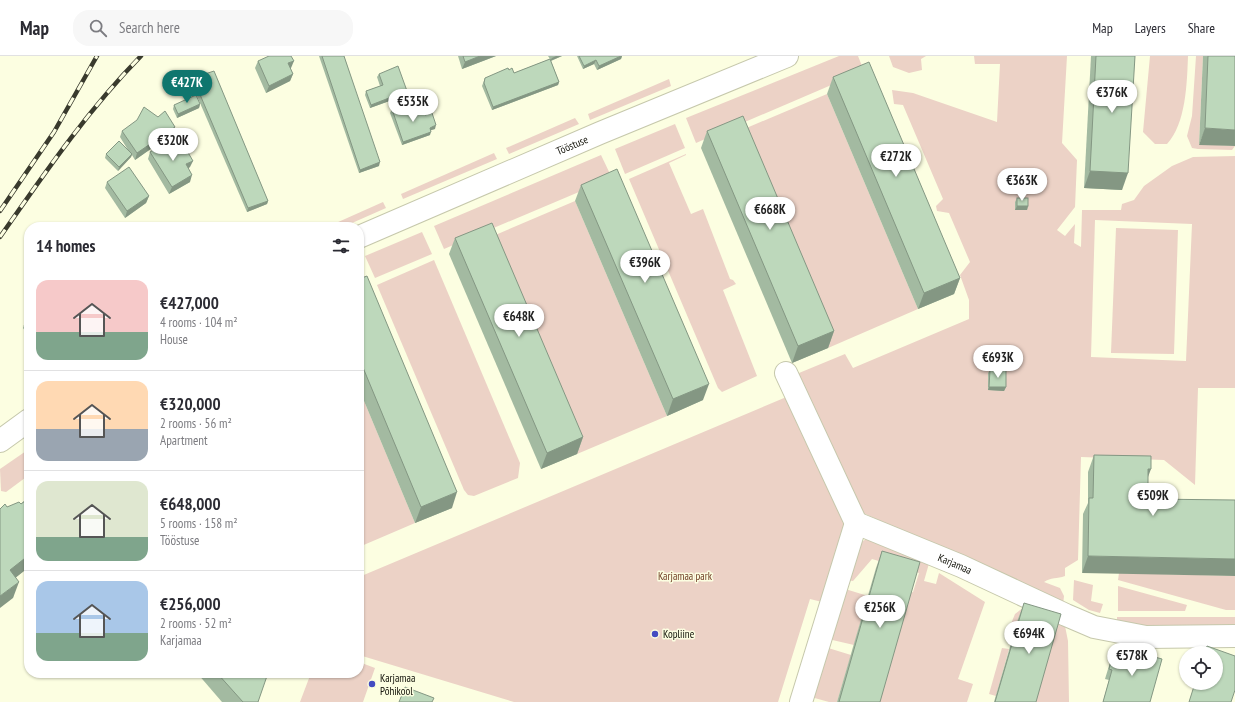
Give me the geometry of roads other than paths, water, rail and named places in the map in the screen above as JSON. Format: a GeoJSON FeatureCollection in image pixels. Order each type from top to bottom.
{"type":"FeatureCollection","features":[{"type":"Feature","properties":{"kind":"street","name":"Tööstuse"},"geometry":{"type":"LineString","coordinates":[[364,235],[600,133],[786,56]]}},
{"type":"Feature","properties":{"kind":"street"},"geometry":{"type":"LineString","coordinates":[[786,373],[856,523],[801,702]]}},
{"type":"Feature","properties":{"kind":"street"},"geometry":{"type":"LineString","coordinates":[[0,440],[24,423]]}},
{"type":"Feature","properties":{"kind":"street","name":"Karjamaa"},"geometry":{"type":"LineString","coordinates":[[856,523],[961,566],[1094,627],[1146,637],[1235,636]]}},
{"type":"Feature","properties":{"kind":"railway"},"geometry":{"type":"LineString","coordinates":[[0,211],[54,132],[97,56]]}},
{"type":"Feature","properties":{"kind":"railway"},"geometry":{"type":"LineString","coordinates":[[0,237],[84,121],[141,56]]}},
{"type":"Feature","properties":{"kind":"place","name":"Kopliine"},"geometry":{"type":"Point","coordinates":[655,634]}},
{"type":"Feature","properties":{"kind":"place","name":"Karjamaa Põhikool"},"geometry":{"type":"Point","coordinates":[372,684]}},
{"type":"Feature","properties":{"kind":"park label","name":"Karjamaa park"},"geometry":{"type":"Point","coordinates":[685,576]}}]}
